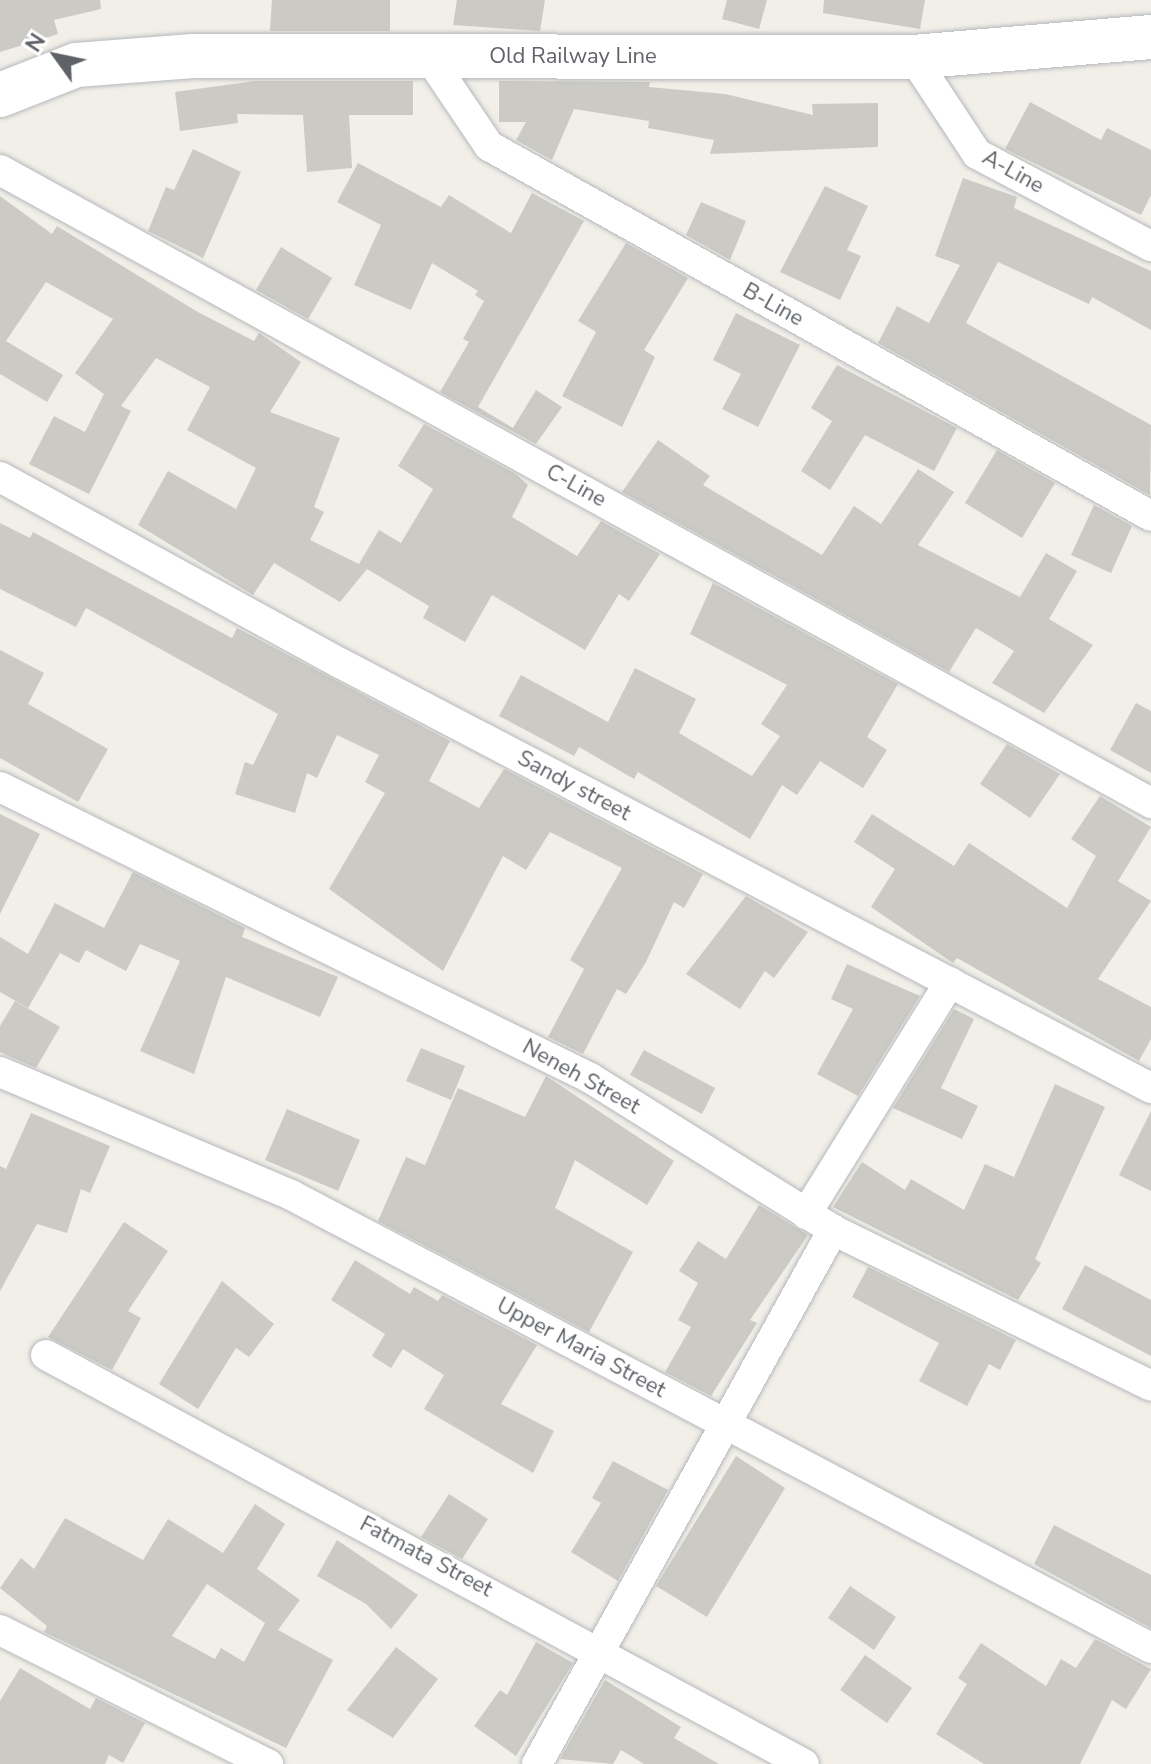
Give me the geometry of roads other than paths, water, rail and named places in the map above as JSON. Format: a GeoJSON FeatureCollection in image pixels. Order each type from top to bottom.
{"type":"FeatureCollection","features":[{"type":"Feature","properties":{"kind":"street","name":"Old Railway Line"},"geometry":{"type":"LineString","coordinates":[[0,95],[76,65],[193,56],[913,57],[1151,37]]}},
{"type":"Feature","properties":{"kind":"street","name":"B-Line"},"geometry":{"type":"LineString","coordinates":[[429,57],[489,146],[1151,516]]}},
{"type":"Feature","properties":{"kind":"street","name":"A-Line"},"geometry":{"type":"LineString","coordinates":[[913,57],[977,154],[1151,246]]}},
{"type":"Feature","properties":{"kind":"street","name":"C-Line"},"geometry":{"type":"LineString","coordinates":[[0,170],[1151,803]]}},
{"type":"Feature","properties":{"kind":"street","name":"Sandy street"},"geometry":{"type":"LineString","coordinates":[[0,477],[1151,1088]]}},
{"type":"Feature","properties":{"kind":"street","name":"Neneh Street"},"geometry":{"type":"LineString","coordinates":[[0,787],[590,1078],[833,1230],[1151,1386]]}},
{"type":"Feature","properties":{"kind":"street"},"geometry":{"type":"LineString","coordinates":[[806,1214],[950,982]]}},
{"type":"Feature","properties":{"kind":"street","name":"Upper Maria Street"},"geometry":{"type":"LineString","coordinates":[[0,1072],[291,1195],[1151,1648]]}},
{"type":"Feature","properties":{"kind":"street"},"geometry":{"type":"LineString","coordinates":[[537,1764],[833,1230]]}},
{"type":"Feature","properties":{"kind":"street","name":"Fatmata Street"},"geometry":{"type":"LineString","coordinates":[[46,1355],[599,1649],[804,1764]]}},
{"type":"Feature","properties":{"kind":"street"},"geometry":{"type":"LineString","coordinates":[[0,1630],[268,1764]]}}]}
